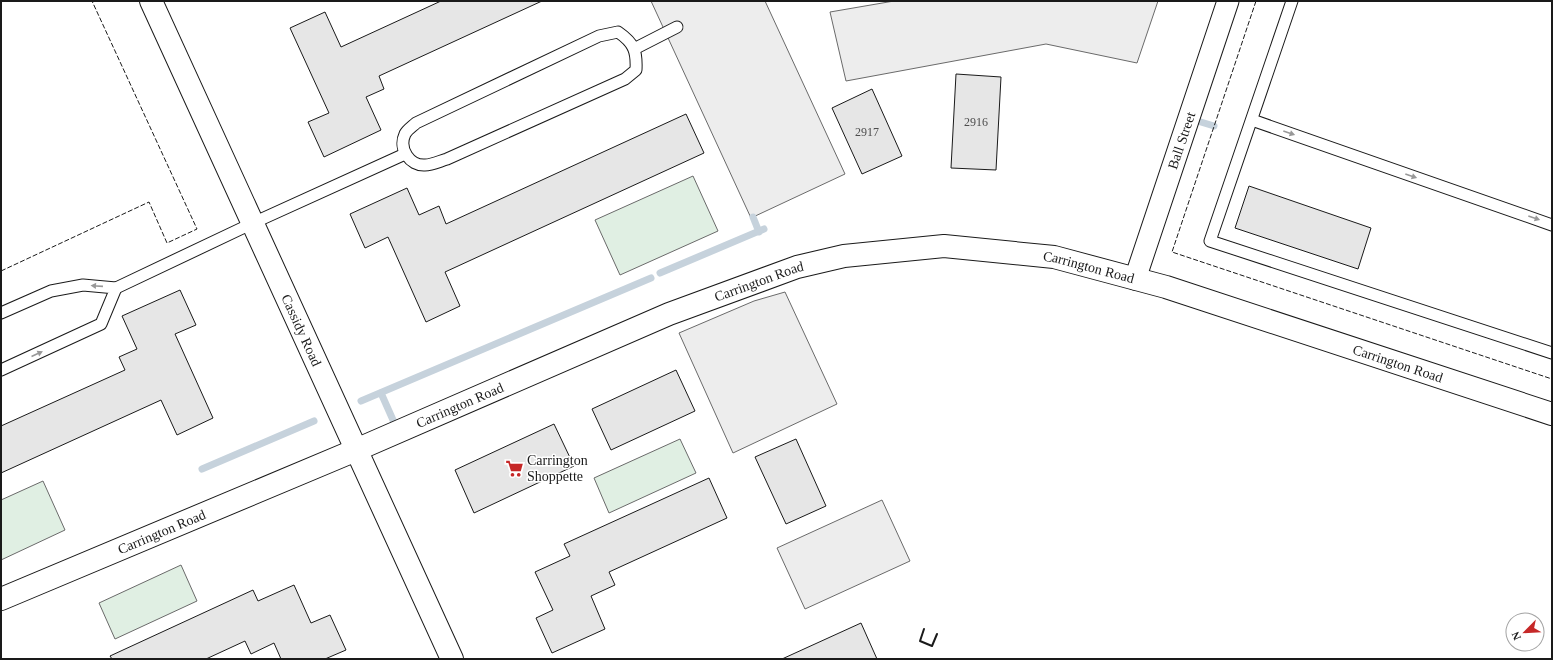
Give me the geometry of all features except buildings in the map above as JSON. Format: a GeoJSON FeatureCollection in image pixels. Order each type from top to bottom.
{"type":"FeatureCollection","features":[{"type":"Feature","properties":{"kind":"street","name":"Cassidy Road"},"geometry":{"type":"LineString","coordinates":[[151,1],[452,659]]}},
{"type":"Feature","properties":{"kind":"street","name":"Ball Street"},"geometry":{"type":"LineString","coordinates":[[1135,279],[1228,1]]}},
{"type":"Feature","properties":{"kind":"street","name":"Carrington Road"},"geometry":{"type":"LineString","coordinates":[[1,599],[356,450],[669,314],[797,267],[844,256],[944,246],[1054,257],[1166,288],[1552,414]]}},
{"type":"Feature","properties":{"kind":"lane"},"geometry":{"type":"LineString","coordinates":[[1292,1],[1210,241],[1552,353]]}},
{"type":"Feature","properties":{"kind":"lane"},"geometry":{"type":"LineString","coordinates":[[634,49],[677,27]]}},
{"type":"Feature","properties":{"kind":"lane"},"geometry":{"type":"LineString","coordinates":[[618,32],[628,39],[634,49],[637,57],[636,70],[625,79],[447,159],[426,165],[414,163],[405,154],[403,144],[405,134],[416,123],[599,36],[618,32]]}},
{"type":"Feature","properties":{"kind":"lane"},"geometry":{"type":"LineString","coordinates":[[1252,120],[1552,225]]}},
{"type":"Feature","properties":{"kind":"lane"},"geometry":{"type":"LineString","coordinates":[[1,312],[51,292],[83,286],[116,288],[253,223],[405,154]]}},
{"type":"Feature","properties":{"kind":"lane"},"geometry":{"type":"LineString","coordinates":[[1,370],[101,324],[116,288]]}},
{"type":"Feature","properties":{"kind":"green space"},"geometry":{"type":"Polygon","coordinates":[[[693,176],[718,231],[620,275],[595,220],[693,176]]]}},
{"type":"Feature","properties":{"kind":"green space"},"geometry":{"type":"Polygon","coordinates":[[[680,439],[696,473],[609,513],[594,478],[680,439]]]}},
{"type":"Feature","properties":{"kind":"green space"},"geometry":{"type":"Polygon","coordinates":[[[43,481],[65,530],[1,560],[1,500],[43,481]]]}},
{"type":"Feature","properties":{"kind":"green space"},"geometry":{"type":"Polygon","coordinates":[[[181,565],[197,601],[115,639],[99,603],[181,565]]]}},
{"type":"Feature","properties":{"kind":"shaded area"},"geometry":{"type":"Polygon","coordinates":[[[651,1],[765,1],[845,174],[751,218],[651,1]]]}},
{"type":"Feature","properties":{"kind":"shaded area"},"geometry":{"type":"Polygon","coordinates":[[[894,1],[1158,1],[1137,63],[1046,44],[846,81],[830,12],[894,1]]]}},
{"type":"Feature","properties":{"kind":"shaded area"},"geometry":{"type":"Polygon","coordinates":[[[785,292],[837,404],[733,453],[679,333],[754,301],[785,292]]]}},
{"type":"Feature","properties":{"kind":"shaded area"},"geometry":{"type":"Polygon","coordinates":[[[882,500],[910,561],[805,609],[777,548],[882,500]]]}},
{"type":"Feature","properties":{"kind":"waterway"},"geometry":{"type":"LineString","coordinates":[[1191,119],[1214,126]]}},
{"type":"Feature","properties":{"kind":"waterway"},"geometry":{"type":"LineString","coordinates":[[753,217],[759,232]]}},
{"type":"Feature","properties":{"kind":"waterway"},"geometry":{"type":"LineString","coordinates":[[660,273],[764,229]]}},
{"type":"Feature","properties":{"kind":"waterway"},"geometry":{"type":"LineString","coordinates":[[361,401],[651,278]]}},
{"type":"Feature","properties":{"kind":"waterway"},"geometry":{"type":"LineString","coordinates":[[381,393],[397,429]]}},
{"type":"Feature","properties":{"kind":"waterway"},"geometry":{"type":"LineString","coordinates":[[202,469],[314,421]]}},
{"type":"Feature","properties":{"kind":"fence"},"geometry":{"type":"LineString","coordinates":[[1,271],[149,202],[167,243],[197,229],[92,1]]}},
{"type":"Feature","properties":{"kind":"fence"},"geometry":{"type":"LineString","coordinates":[[1256,1],[1172,252],[1552,379]]}},
{"type":"Feature","properties":{"kind":"wall"},"geometry":{"type":"LineString","coordinates":[[924,629],[920,641],[932,646],[937,634]]}},
{"type":"Feature","properties":{"kind":"place","name":"Carrington Shoppette"},"geometry":{"type":"Point","coordinates":[514,468]}}]}
